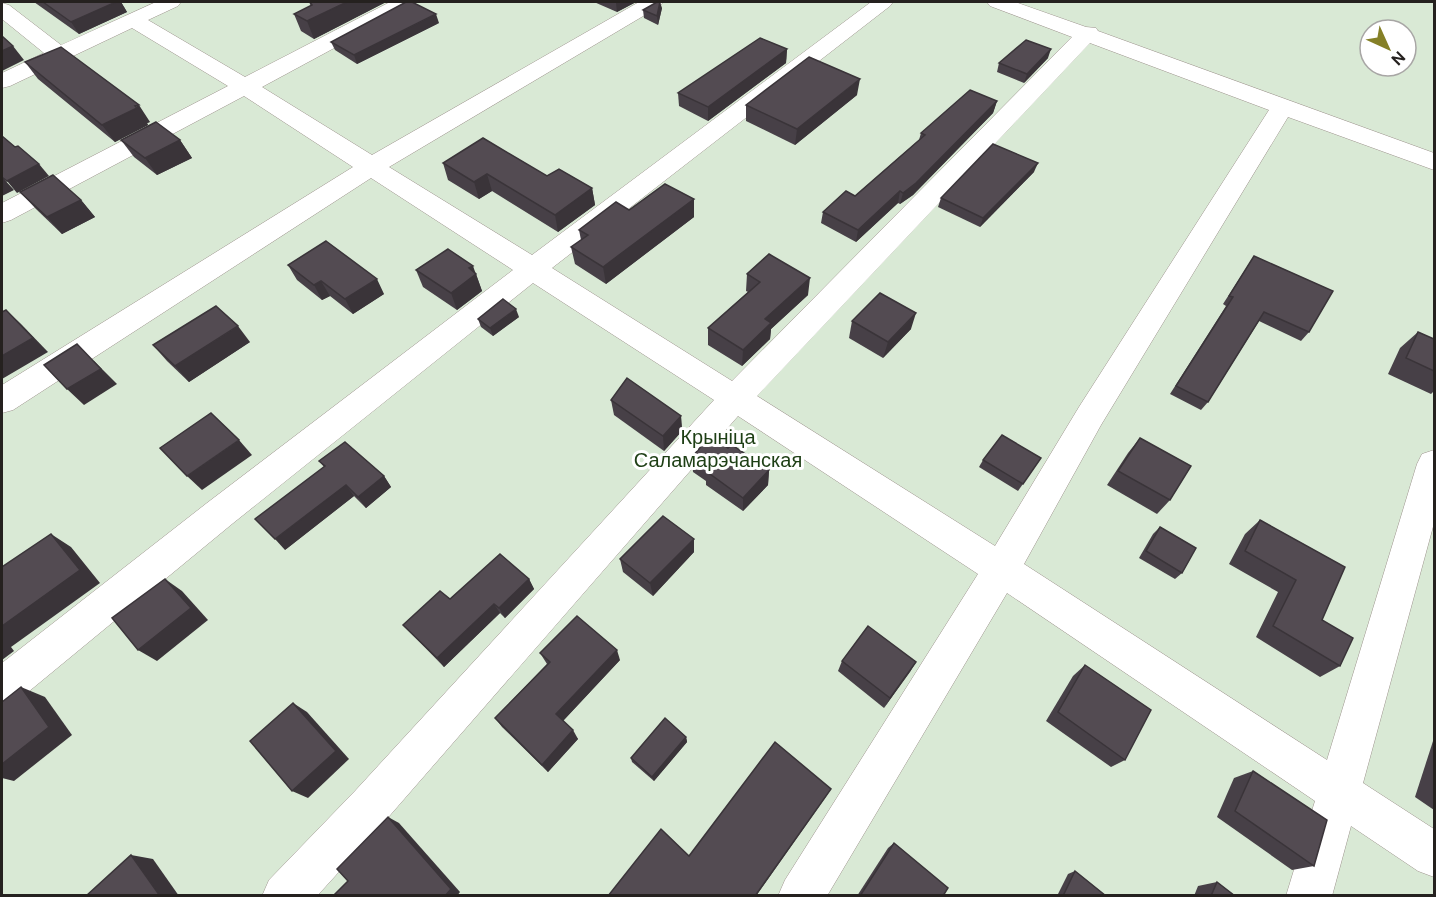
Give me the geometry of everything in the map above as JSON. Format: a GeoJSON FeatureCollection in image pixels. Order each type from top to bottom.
{"type":"FeatureCollection","features":[{"type":"Feature","properties":{"kind":"lane"},"geometry":{"type":"LineString","coordinates":[[2,81],[171,2]]}},
{"type":"Feature","properties":{"kind":"lane"},"geometry":{"type":"LineString","coordinates":[[2,214],[243,85],[405,2]]}},
{"type":"Feature","properties":{"kind":"lane"},"geometry":{"type":"LineString","coordinates":[[2,401],[372,166],[653,2]]}},
{"type":"Feature","properties":{"kind":"lane"},"geometry":{"type":"LineString","coordinates":[[2,688],[178,545],[531,269],[883,2]]}},
{"type":"Feature","properties":{"kind":"lane"},"geometry":{"type":"LineString","coordinates":[[997,2],[1088,33],[1434,162]]}},
{"type":"Feature","properties":{"kind":"lane"},"geometry":{"type":"LineString","coordinates":[[2,9],[58,54]]}},
{"type":"Feature","properties":{"kind":"lane"},"geometry":{"type":"LineString","coordinates":[[131,19],[243,85],[735,398],[1001,569],[1434,855]]}},
{"type":"Feature","properties":{"kind":"lane"},"geometry":{"type":"LineString","coordinates":[[285,896],[370,806],[735,398],[1088,33]]}},
{"type":"Feature","properties":{"kind":"lane"},"geometry":{"type":"LineString","coordinates":[[801,896],[1001,569],[1090,416],[1284,105]]}},
{"type":"Feature","properties":{"kind":"lane"},"geometry":{"type":"LineString","coordinates":[[1309,896],[1434,464]]}},
{"type":"Feature","properties":{"kind":"green space","name":"Крыніца Саламарэчанская"},"geometry":{"type":"Polygon","coordinates":[[[2,2],[1434,2],[1434,895],[2,896],[2,2]]]}},
{"type":"Feature","properties":{"kind":"building"},"geometry":{"type":"Polygon","coordinates":[[[43,2],[116,2],[71,22],[43,2]]]}},
{"type":"Feature","properties":{"kind":"building"},"geometry":{"type":"Polygon","coordinates":[[[310,2],[347,2],[307,21],[294,14],[312,5],[310,2]]]}},
{"type":"Feature","properties":{"kind":"building"},"geometry":{"type":"Polygon","coordinates":[[[406,2],[412,2],[436,14],[354,55],[331,42],[406,2]]]}},
{"type":"Feature","properties":{"kind":"building"},"geometry":{"type":"Polygon","coordinates":[[[660,2],[657,16],[643,10],[660,2]]]}},
{"type":"Feature","properties":{"kind":"building"},"geometry":{"type":"Polygon","coordinates":[[[2,36],[13,46],[2,51],[2,36]]]}},
{"type":"Feature","properties":{"kind":"building"},"geometry":{"type":"Polygon","coordinates":[[[760,38],[787,49],[708,107],[678,93],[760,38]]]}},
{"type":"Feature","properties":{"kind":"building"},"geometry":{"type":"Polygon","coordinates":[[[1026,40],[1051,49],[1027,74],[999,63],[1026,40]]]}},
{"type":"Feature","properties":{"kind":"building"},"geometry":{"type":"Polygon","coordinates":[[[61,47],[139,105],[135,106],[137,108],[102,125],[25,62],[61,47]]]}},
{"type":"Feature","properties":{"kind":"building"},"geometry":{"type":"Polygon","coordinates":[[[809,57],[860,79],[797,129],[746,105],[809,57]]]}},
{"type":"Feature","properties":{"kind":"building"},"geometry":{"type":"Polygon","coordinates":[[[970,90],[997,101],[916,183],[903,193],[900,191],[858,230],[823,212],[846,191],[855,196],[925,135],[921,133],[970,90]]]}},
{"type":"Feature","properties":{"kind":"building"},"geometry":{"type":"Polygon","coordinates":[[[156,122],[180,140],[145,158],[121,140],[156,122]]]}},
{"type":"Feature","properties":{"kind":"building"},"geometry":{"type":"Polygon","coordinates":[[[2,136],[39,164],[7,181],[2,178],[2,136]]]}},
{"type":"Feature","properties":{"kind":"building"},"geometry":{"type":"Polygon","coordinates":[[[483,138],[547,176],[559,169],[592,188],[555,215],[487,174],[474,182],[443,163],[483,138]]]}},
{"type":"Feature","properties":{"kind":"building"},"geometry":{"type":"Polygon","coordinates":[[[993,144],[1038,163],[983,218],[941,198],[993,144]]]}},
{"type":"Feature","properties":{"kind":"building"},"geometry":{"type":"Polygon","coordinates":[[[53,175],[81,200],[47,217],[20,192],[53,175]]]}},
{"type":"Feature","properties":{"kind":"building"},"geometry":{"type":"Polygon","coordinates":[[[665,184],[694,199],[603,267],[571,247],[588,235],[579,230],[616,202],[629,210],[665,184]]]}},
{"type":"Feature","properties":{"kind":"building"},"geometry":{"type":"Polygon","coordinates":[[[326,241],[377,279],[345,299],[321,281],[314,285],[288,265],[326,241]]]}},
{"type":"Feature","properties":{"kind":"building"},"geometry":{"type":"Polygon","coordinates":[[[448,249],[473,266],[469,268],[476,274],[451,293],[416,270],[448,249]]]}},
{"type":"Feature","properties":{"kind":"building"},"geometry":{"type":"Polygon","coordinates":[[[769,254],[810,278],[765,319],[771,323],[743,350],[708,328],[760,282],[747,274],[769,254]]]}},
{"type":"Feature","properties":{"kind":"building"},"geometry":{"type":"Polygon","coordinates":[[[1254,256],[1333,291],[1309,332],[1264,312],[1208,402],[1176,386],[1233,297],[1229,296],[1254,256]]]}},
{"type":"Feature","properties":{"kind":"building"},"geometry":{"type":"Polygon","coordinates":[[[880,293],[916,313],[888,342],[852,321],[880,293]]]}},
{"type":"Feature","properties":{"kind":"building"},"geometry":{"type":"Polygon","coordinates":[[[503,299],[516,309],[490,328],[478,319],[503,299]]]}},
{"type":"Feature","properties":{"kind":"building"},"geometry":{"type":"Polygon","coordinates":[[[216,306],[238,326],[175,366],[153,345],[216,306]]]}},
{"type":"Feature","properties":{"kind":"building"},"geometry":{"type":"Polygon","coordinates":[[[6,310],[33,338],[2,356],[2,312],[6,310]]]}},
{"type":"Feature","properties":{"kind":"building"},"geometry":{"type":"Polygon","coordinates":[[[1418,332],[1434,339],[1434,371],[1406,358],[1418,332]]]}},
{"type":"Feature","properties":{"kind":"building"},"geometry":{"type":"Polygon","coordinates":[[[77,344],[101,369],[67,389],[44,365],[77,344]]]}},
{"type":"Feature","properties":{"kind":"building"},"geometry":{"type":"Polygon","coordinates":[[[627,378],[681,416],[663,436],[611,400],[627,378]]]}},
{"type":"Feature","properties":{"kind":"building"},"geometry":{"type":"Polygon","coordinates":[[[211,413],[239,440],[187,476],[160,448],[211,413]]]}},
{"type":"Feature","properties":{"kind":"building"},"geometry":{"type":"Polygon","coordinates":[[[1002,435],[1041,458],[1023,484],[983,460],[1002,435]]]}},
{"type":"Feature","properties":{"kind":"building"},"geometry":{"type":"Polygon","coordinates":[[[710,436],[728,448],[732,445],[769,470],[743,498],[706,471],[708,468],[692,457],[710,436]]]}},
{"type":"Feature","properties":{"kind":"building"},"geometry":{"type":"Polygon","coordinates":[[[1140,438],[1191,466],[1170,500],[1118,471],[1140,438]]]}},
{"type":"Feature","properties":{"kind":"building"},"geometry":{"type":"Polygon","coordinates":[[[345,442],[384,476],[358,497],[346,485],[275,539],[255,519],[325,466],[319,461],[345,442]]]}},
{"type":"Feature","properties":{"kind":"building"},"geometry":{"type":"Polygon","coordinates":[[[663,516],[694,539],[650,583],[620,559],[663,516]]]}},
{"type":"Feature","properties":{"kind":"building"},"geometry":{"type":"Polygon","coordinates":[[[1260,520],[1345,567],[1322,620],[1353,638],[1340,666],[1273,626],[1296,580],[1245,551],[1260,520]]]}},
{"type":"Feature","properties":{"kind":"building"},"geometry":{"type":"Polygon","coordinates":[[[1160,527],[1196,548],[1182,573],[1146,551],[1160,527]]]}},
{"type":"Feature","properties":{"kind":"building"},"geometry":{"type":"Polygon","coordinates":[[[51,534],[80,570],[2,626],[2,567],[51,534]]]}},
{"type":"Feature","properties":{"kind":"building"},"geometry":{"type":"Polygon","coordinates":[[[500,554],[529,579],[499,608],[494,604],[437,658],[403,625],[440,591],[450,599],[500,554]]]}},
{"type":"Feature","properties":{"kind":"building"},"geometry":{"type":"Polygon","coordinates":[[[165,579],[191,608],[138,650],[112,618],[165,579]]]}},
{"type":"Feature","properties":{"kind":"building"},"geometry":{"type":"Polygon","coordinates":[[[577,616],[617,650],[556,714],[573,730],[542,765],[495,718],[550,662],[540,653],[577,616]]]}},
{"type":"Feature","properties":{"kind":"building"},"geometry":{"type":"Polygon","coordinates":[[[868,626],[916,662],[890,698],[842,661],[868,626]]]}},
{"type":"Feature","properties":{"kind":"building"},"geometry":{"type":"Polygon","coordinates":[[[1085,665],[1151,710],[1125,760],[1058,712],[1085,665]]]}},
{"type":"Feature","properties":{"kind":"building"},"geometry":{"type":"Polygon","coordinates":[[[21,687],[49,727],[2,764],[2,702],[21,687]]]}},
{"type":"Feature","properties":{"kind":"building"},"geometry":{"type":"Polygon","coordinates":[[[293,703],[336,751],[292,791],[250,741],[293,703]]]}},
{"type":"Feature","properties":{"kind":"building"},"geometry":{"type":"Polygon","coordinates":[[[665,718],[686,737],[652,777],[631,758],[665,718]]]}},
{"type":"Feature","properties":{"kind":"building"},"geometry":{"type":"Polygon","coordinates":[[[775,742],[831,789],[755,896],[608,896],[661,829],[689,856],[775,742]]]}},
{"type":"Feature","properties":{"kind":"building"},"geometry":{"type":"Polygon","coordinates":[[[1253,771],[1327,820],[1314,866],[1235,811],[1253,771]]]}},
{"type":"Feature","properties":{"kind":"building"},"geometry":{"type":"Polygon","coordinates":[[[388,817],[451,889],[445,896],[333,896],[348,881],[337,869],[388,817]]]}},
{"type":"Feature","properties":{"kind":"building"},"geometry":{"type":"Polygon","coordinates":[[[894,843],[948,888],[943,896],[860,896],[894,843]]]}},
{"type":"Feature","properties":{"kind":"building"},"geometry":{"type":"Polygon","coordinates":[[[131,855],[160,896],[86,896],[131,855]]]}},
{"type":"Feature","properties":{"kind":"building"},"geometry":{"type":"Polygon","coordinates":[[[1075,871],[1106,896],[1063,896],[1075,871]]]}},
{"type":"Feature","properties":{"kind":"building"},"geometry":{"type":"Polygon","coordinates":[[[1217,882],[1235,896],[1211,896],[1217,882]]]}}]}
